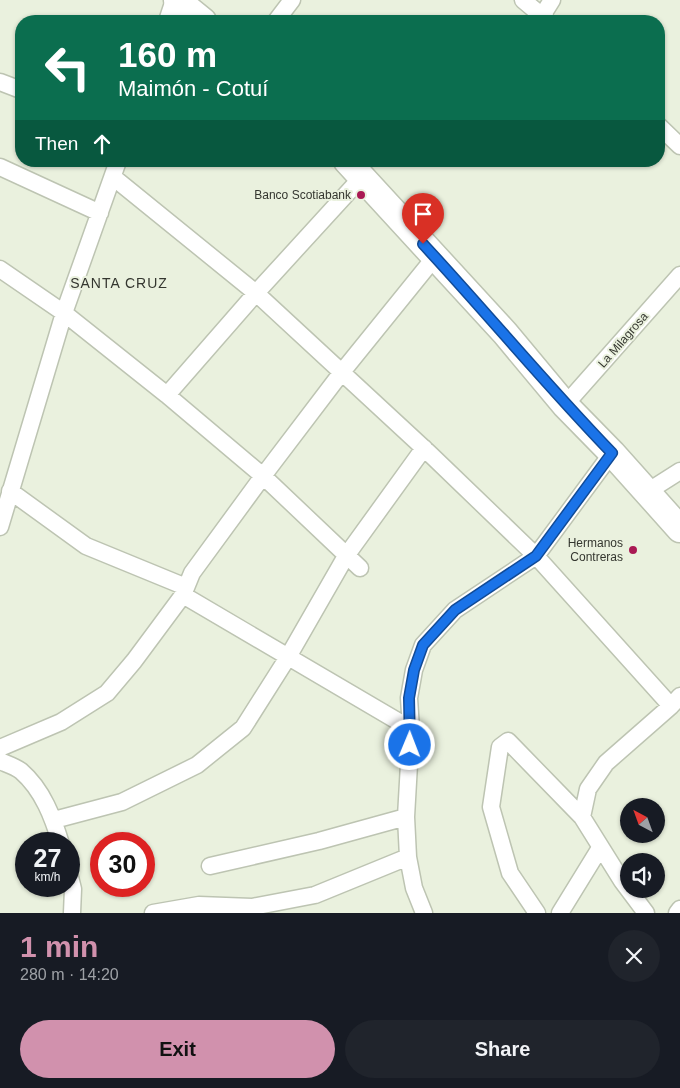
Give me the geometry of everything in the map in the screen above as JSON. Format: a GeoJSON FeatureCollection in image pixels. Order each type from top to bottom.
{"type":"FeatureCollection","features":[{"type":"Feature","properties":{"kind":"main road"},"geometry":{"type":"LineString","coordinates":[[176,0],[195,15]]}},
{"type":"Feature","properties":{"kind":"main road"},"geometry":{"type":"LineString","coordinates":[[355,169],[505,333],[566,405],[680,529]]}},
{"type":"Feature","properties":{"kind":"street"},"geometry":{"type":"LineString","coordinates":[[170,15],[176,0]]}},
{"type":"Feature","properties":{"kind":"street"},"geometry":{"type":"LineString","coordinates":[[281,15],[292,0]]}},
{"type":"Feature","properties":{"kind":"street"},"geometry":{"type":"LineString","coordinates":[[523,0],[540,15]]}},
{"type":"Feature","properties":{"kind":"street"},"geometry":{"type":"LineString","coordinates":[[546,15],[552,0]]}},
{"type":"Feature","properties":{"kind":"street"},"geometry":{"type":"LineString","coordinates":[[0,82],[15,88]]}},
{"type":"Feature","properties":{"kind":"street"},"geometry":{"type":"LineString","coordinates":[[665,132],[680,146]]}},
{"type":"Feature","properties":{"kind":"street"},"geometry":{"type":"LineString","coordinates":[[0,167],[100,213]]}},
{"type":"Feature","properties":{"kind":"street"},"geometry":{"type":"LineString","coordinates":[[0,527],[64,312],[116,169],[256,293],[424,448],[536,556],[676,701],[606,764],[588,789],[582,817]]}},
{"type":"Feature","properties":{"kind":"street"},"geometry":{"type":"LineString","coordinates":[[167,395],[256,293],[355,169]]}},
{"type":"Feature","properties":{"kind":"street"},"geometry":{"type":"LineString","coordinates":[[0,748],[61,722],[107,693],[134,661],[184,591],[192,573],[263,476],[342,372],[435,257]]}},
{"type":"Feature","properties":{"kind":"street"},"geometry":{"type":"LineString","coordinates":[[0,269],[64,312],[167,395],[263,476],[360,568]]}},
{"type":"Feature","properties":{"kind":"street","name":"La Milagrosa"},"geometry":{"type":"LineString","coordinates":[[566,405],[680,275]]}},
{"type":"Feature","properties":{"kind":"street"},"geometry":{"type":"LineString","coordinates":[[54,820],[122,802],[197,765],[242,728],[288,657],[346,556],[424,448]]}},
{"type":"Feature","properties":{"kind":"street"},"geometry":{"type":"LineString","coordinates":[[424,913],[414,888],[408,857],[406,817],[411,729],[409,698],[414,670],[423,645],[455,610],[536,556],[612,453]]}},
{"type":"Feature","properties":{"kind":"street"},"geometry":{"type":"LineString","coordinates":[[647,492],[680,471]]}},
{"type":"Feature","properties":{"kind":"street"},"geometry":{"type":"LineString","coordinates":[[10,491],[86,546],[184,591],[288,657],[411,729]]}},
{"type":"Feature","properties":{"kind":"street"},"geometry":{"type":"LineString","coordinates":[[537,913],[510,873],[491,806],[500,747],[508,741],[582,817],[600,848],[646,913]]}},
{"type":"Feature","properties":{"kind":"street"},"geometry":{"type":"LineString","coordinates":[[0,761],[21,771],[41,795],[54,820],[58,832]]}},
{"type":"Feature","properties":{"kind":"street"},"geometry":{"type":"LineString","coordinates":[[210,866],[320,841],[406,817]]}},
{"type":"Feature","properties":{"kind":"street"},"geometry":{"type":"LineString","coordinates":[[560,913],[600,848]]}},
{"type":"Feature","properties":{"kind":"street"},"geometry":{"type":"LineString","coordinates":[[153,913],[200,906],[252,907],[315,896],[408,857]]}},
{"type":"Feature","properties":{"kind":"street"},"geometry":{"type":"LineString","coordinates":[[72,913],[73,897]]}},
{"type":"Feature","properties":{"kind":"street"},"geometry":{"type":"LineString","coordinates":[[677,913],[680,909]]}},
{"type":"Feature","properties":{"kind":"place","name":"Banco Scotiabank"},"geometry":{"type":"Point","coordinates":[361,195]}},
{"type":"Feature","properties":{"kind":"place","name":"Hermanos Contreras"},"geometry":{"type":"Point","coordinates":[633,550]}},
{"type":"Feature","properties":{"kind":"district","name":"SANTA CRUZ"},"geometry":{"type":"Point","coordinates":[119,283]}},
{"type":"Feature","properties":{"kind":"route"},"geometry":{"type":"LineString","coordinates":[[410,745],[409,698],[414,670],[423,645],[455,610],[536,556],[612,453],[566,405],[505,333],[423,244]]}}]}
